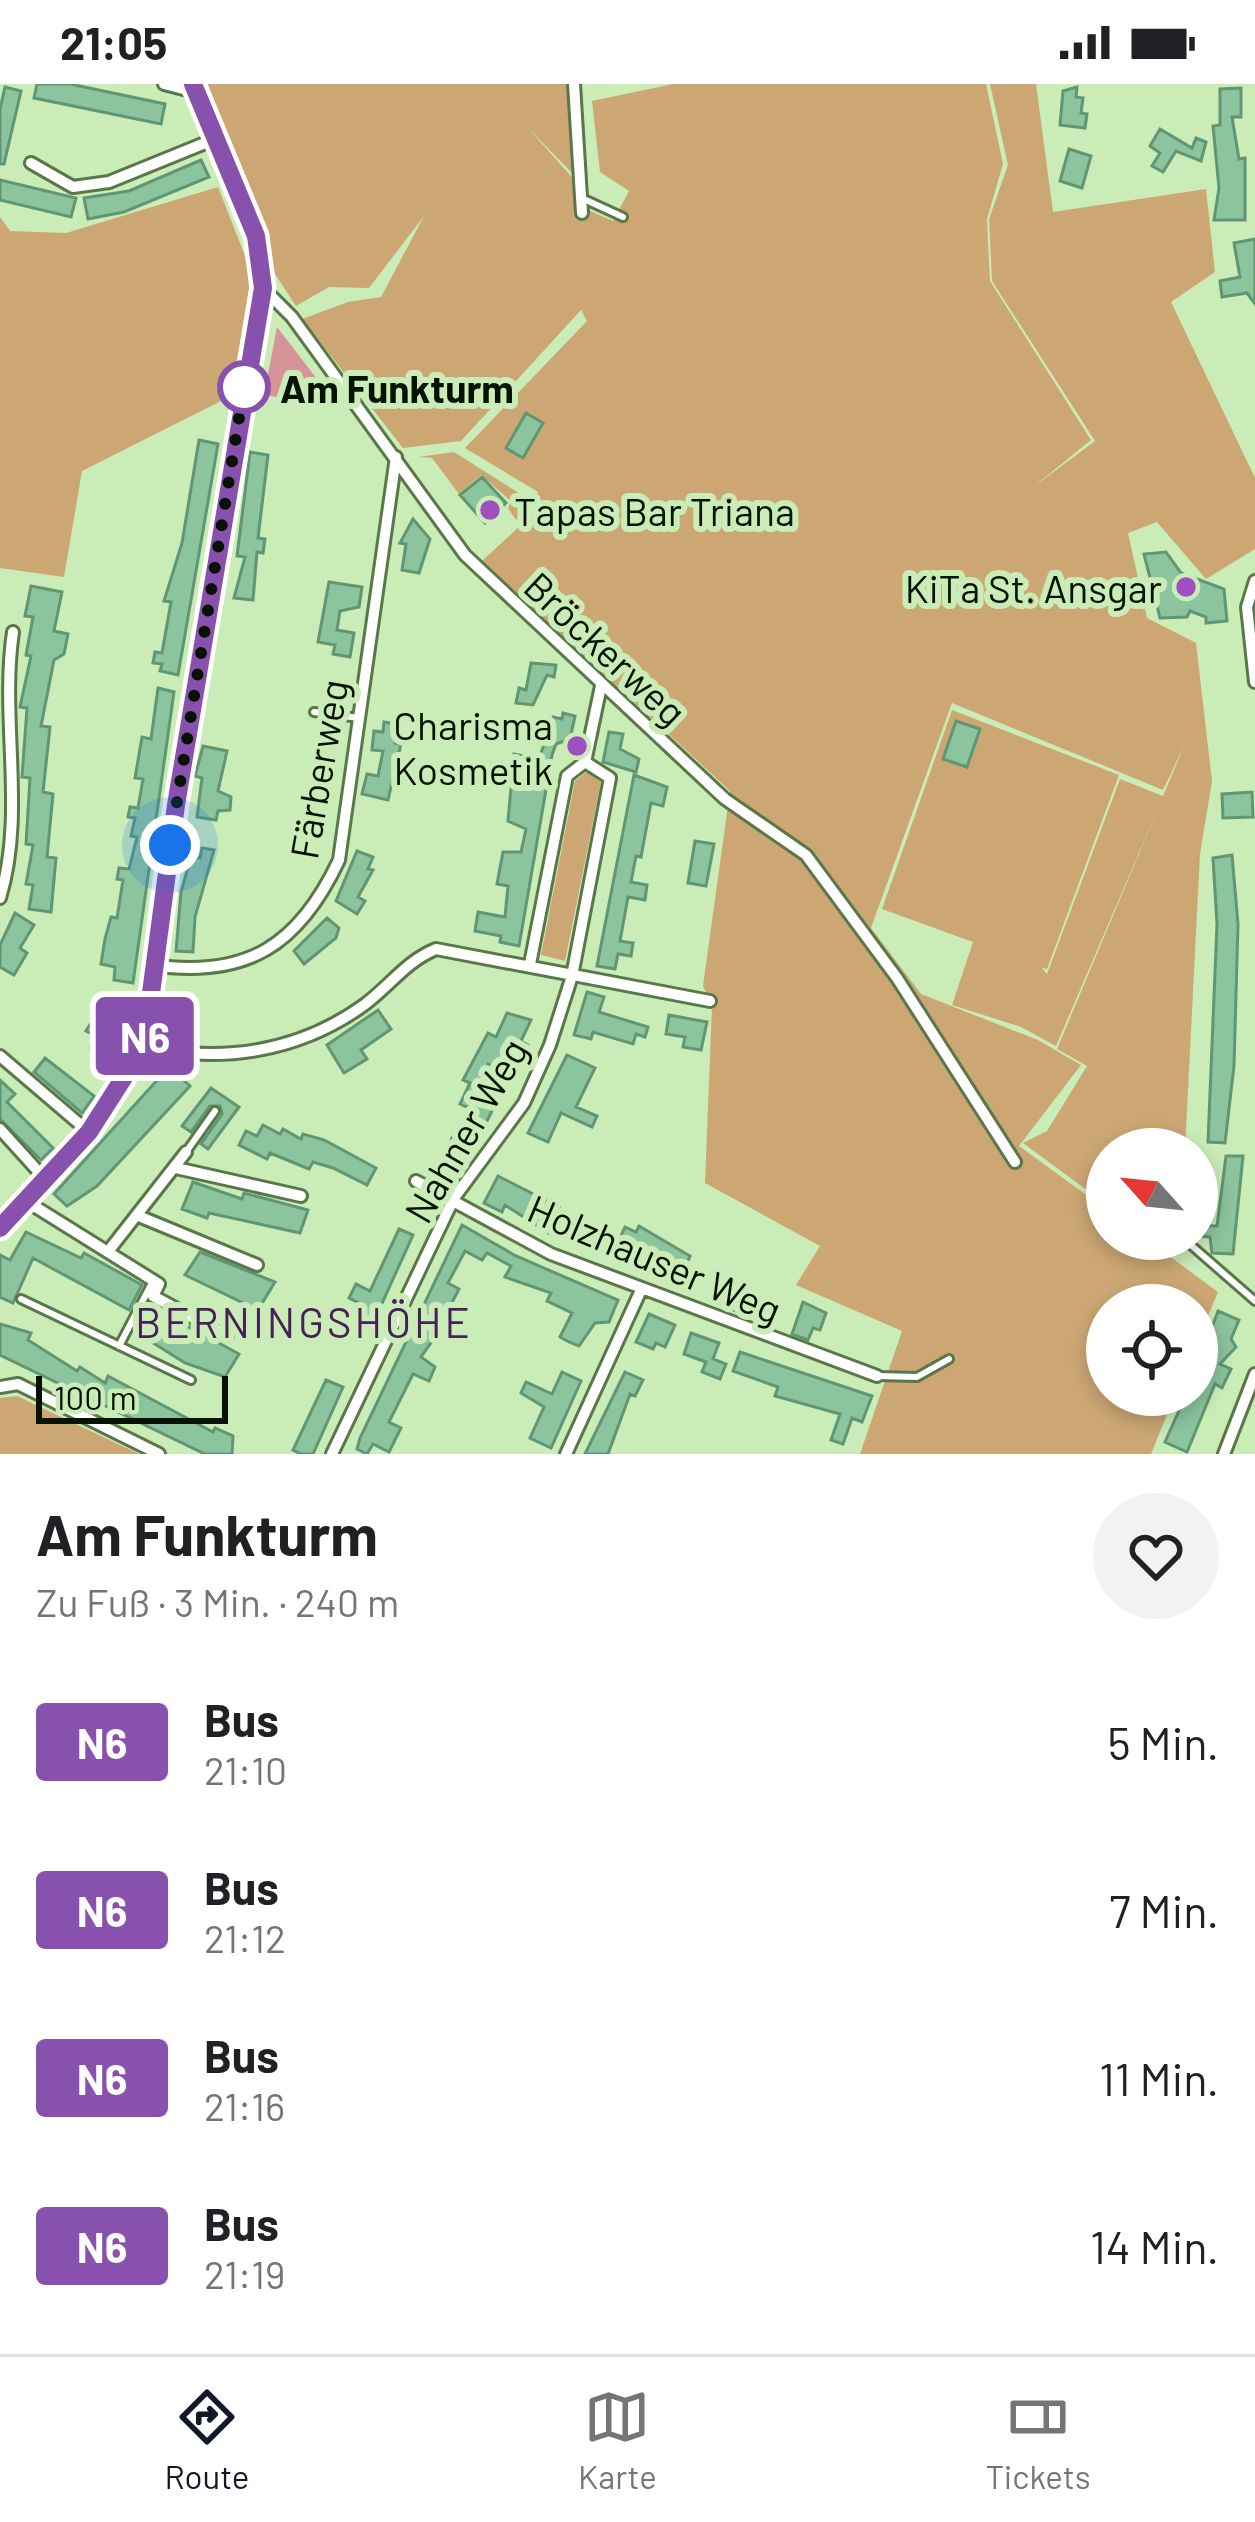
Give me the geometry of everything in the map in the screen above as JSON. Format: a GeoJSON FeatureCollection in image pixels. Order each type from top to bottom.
{"type":"FeatureCollection","features":[{"type":"Feature","properties":{"kind":"street"},"geometry":{"type":"LineString","coordinates":[[0,1228],[89,1132],[144,1046],[152,965],[263,288],[256,236],[194,88],[164,84]]}},
{"type":"Feature","properties":{"kind":"street"},"geometry":{"type":"LineString","coordinates":[[574,84],[584,206]]}},
{"type":"Feature","properties":{"kind":"street"},"geometry":{"type":"LineString","coordinates":[[31,163],[73,187],[109,182],[215,139]]}},
{"type":"Feature","properties":{"kind":"street","name":"Bröckerweg"},"geometry":{"type":"LineString","coordinates":[[263,288],[285,308],[465,554],[724,800],[806,854],[897,978],[1015,1162]]}},
{"type":"Feature","properties":{"kind":"street","name":"Färberweg"},"geometry":{"type":"LineString","coordinates":[[152,965],[196,971],[240,963],[282,941],[318,903],[338,860],[396,457]]}},
{"type":"Feature","properties":{"kind":"street"},"geometry":{"type":"LineString","coordinates":[[1255,581],[1247,607],[1255,682]]}},
{"type":"Feature","properties":{"kind":"street"},"geometry":{"type":"LineString","coordinates":[[0,898],[9,823],[3,748],[13,632]]}},
{"type":"Feature","properties":{"kind":"street"},"geometry":{"type":"LineString","coordinates":[[530,964],[567,776],[585,762],[601,686]]}},
{"type":"Feature","properties":{"kind":"street","name":"Nahner Weg"},"geometry":{"type":"LineString","coordinates":[[332,1454],[454,1198],[524,1102],[572,976],[610,778],[585,762]]}},
{"type":"Feature","properties":{"kind":"street"},"geometry":{"type":"LineString","coordinates":[[144,1046],[183,1055],[244,1054],[301,1040],[365,1004],[410,959],[436,949],[710,1001]]}},
{"type":"Feature","properties":{"kind":"street"},"geometry":{"type":"LineString","coordinates":[[0,1056],[89,1132]]}},
{"type":"Feature","properties":{"kind":"street"},"geometry":{"type":"LineString","coordinates":[[0,1129],[46,1180]]}},
{"type":"Feature","properties":{"kind":"street"},"geometry":{"type":"LineString","coordinates":[[110,1250],[141,1217],[186,1152]]}},
{"type":"Feature","properties":{"kind":"street"},"geometry":{"type":"LineString","coordinates":[[176,1168],[301,1196]]}},
{"type":"Feature","properties":{"kind":"street","name":"Holzhauser Weg"},"geometry":{"type":"LineString","coordinates":[[416,1181],[551,1254],[877,1376]]}},
{"type":"Feature","properties":{"kind":"street"},"geometry":{"type":"LineString","coordinates":[[26,1202],[159,1284],[153,1296],[227,1336]]}},
{"type":"Feature","properties":{"kind":"street"},"geometry":{"type":"LineString","coordinates":[[141,1217],[257,1265]]}},
{"type":"Feature","properties":{"kind":"street"},"geometry":{"type":"LineString","coordinates":[[566,1454],[641,1290]]}},
{"type":"Feature","properties":{"kind":"street"},"geometry":{"type":"LineString","coordinates":[[1225,1454],[1255,1374]]}},
{"type":"Feature","properties":{"kind":"street"},"geometry":{"type":"LineString","coordinates":[[0,1387],[18,1384],[159,1454]]}},
{"type":"Feature","properties":{"kind":"lane"},"geometry":{"type":"LineString","coordinates":[[584,206],[623,217]]}},
{"type":"Feature","properties":{"kind":"lane"},"geometry":{"type":"LineString","coordinates":[[314,712],[359,718]]}},
{"type":"Feature","properties":{"kind":"lane"},"geometry":{"type":"LineString","coordinates":[[186,1152],[214,1111]]}},
{"type":"Feature","properties":{"kind":"lane"},"geometry":{"type":"LineString","coordinates":[[1208,1260],[1255,1301]]}},
{"type":"Feature","properties":{"kind":"lane"},"geometry":{"type":"LineString","coordinates":[[119,1346],[152,1281]]}},
{"type":"Feature","properties":{"kind":"lane"},"geometry":{"type":"LineString","coordinates":[[21,1299],[191,1380]]}},
{"type":"Feature","properties":{"kind":"lane"},"geometry":{"type":"LineString","coordinates":[[877,1376],[917,1377],[949,1358]]}},
{"type":"Feature","properties":{"kind":"shaded area"},"geometry":{"type":"Polygon","coordinates":[[[204,84],[569,84],[577,178],[527,127],[579,185],[579,206],[613,221],[629,191],[600,172],[592,101],[673,84],[986,84],[1003,164],[987,219],[990,281],[1091,440],[1032,488],[1095,441],[992,281],[989,219],[1008,165],[990,84],[1036,84],[1053,212],[1206,189],[1215,272],[1171,302],[1255,478],[1255,549],[1206,579],[1157,522],[1128,533],[1147,618],[1196,643],[1212,781],[1200,854],[1186,1128],[1086,1128],[1086,1190],[1023,1143],[1047,1131],[1087,1066],[1057,1049],[1162,799],[1056,1046],[1021,1027],[952,1005],[973,942],[882,909],[952,710],[1119,775],[1047,969],[1042,968],[1047,974],[1120,779],[1163,796],[1184,746],[1163,790],[952,703],[871,928],[921,994],[1038,1040],[1081,1065],[1019,1146],[1086,1195],[1086,1260],[1175,1260],[1207,1284],[1086,1284],[1086,1416],[1166,1416],[1151,1454],[860,1454],[902,1331],[796,1285],[820,1246],[705,1183],[712,1006],[703,986],[730,791],[482,561],[521,525],[530,506],[516,520],[508,508],[511,501],[481,475],[459,494],[432,458],[418,457],[454,452],[533,502],[538,492],[465,448],[587,321],[581,310],[461,441],[403,448],[302,319],[348,302],[381,297],[424,216],[369,288],[329,287],[296,306],[275,274],[267,231],[204,84]]]}},
{"type":"Feature","properties":{"kind":"shaded area"},"geometry":{"type":"Polygon","coordinates":[[[218,187],[247,261],[249,287],[231,396],[82,471],[64,577],[0,568],[0,217],[10,231],[66,233],[218,187]]]}},
{"type":"Feature","properties":{"kind":"shaded area"},"geometry":{"type":"Polygon","coordinates":[[[277,327],[317,379],[313,402],[264,395],[277,327]]]}},
{"type":"Feature","properties":{"kind":"shaded area"},"geometry":{"type":"Polygon","coordinates":[[[586,772],[601,782],[565,961],[541,955],[575,781],[586,772]]]}},
{"type":"Feature","properties":{"kind":"shaded area"},"geometry":{"type":"Polygon","coordinates":[[[17,1396],[139,1454],[0,1454],[0,1398],[17,1396]]]}},
{"type":"Feature","properties":{"kind":"building"},"geometry":{"type":"Polygon","coordinates":[[[37,84],[70,84],[165,104],[161,124],[34,98],[37,84]]]}},
{"type":"Feature","properties":{"kind":"building"},"geometry":{"type":"Polygon","coordinates":[[[5,87],[21,91],[4,164],[0,164],[0,109],[5,87]]]}},
{"type":"Feature","properties":{"kind":"building"},"geometry":{"type":"Polygon","coordinates":[[[1077,87],[1076,97],[1083,98],[1081,113],[1087,114],[1085,128],[1060,125],[1063,91],[1077,87]]]}},
{"type":"Feature","properties":{"kind":"building"},"geometry":{"type":"Polygon","coordinates":[[[1241,88],[1241,117],[1232,117],[1239,159],[1245,158],[1245,220],[1214,220],[1219,188],[1213,126],[1220,125],[1220,89],[1241,88]]]}},
{"type":"Feature","properties":{"kind":"building"},"geometry":{"type":"Polygon","coordinates":[[[1160,129],[1192,148],[1196,138],[1206,142],[1201,161],[1176,151],[1163,172],[1152,166],[1160,153],[1150,146],[1160,129]]]}},
{"type":"Feature","properties":{"kind":"building"},"geometry":{"type":"Polygon","coordinates":[[[1069,149],[1091,156],[1082,188],[1060,181],[1069,149]]]}},
{"type":"Feature","properties":{"kind":"building"},"geometry":{"type":"Polygon","coordinates":[[[201,160],[209,177],[124,212],[88,219],[84,198],[129,191],[201,160]]]}},
{"type":"Feature","properties":{"kind":"building"},"geometry":{"type":"Polygon","coordinates":[[[0,180],[76,198],[71,217],[0,200],[0,180]]]}},
{"type":"Feature","properties":{"kind":"building"},"geometry":{"type":"Polygon","coordinates":[[[1255,239],[1255,304],[1247,293],[1222,297],[1220,281],[1240,277],[1234,243],[1255,239]]]}},
{"type":"Feature","properties":{"kind":"building"},"geometry":{"type":"Polygon","coordinates":[[[526,413],[543,423],[523,458],[506,448],[526,413]]]}},
{"type":"Feature","properties":{"kind":"building"},"geometry":{"type":"Polygon","coordinates":[[[199,440],[218,444],[178,675],[160,671],[162,664],[153,663],[155,652],[162,653],[171,602],[164,601],[182,543],[199,440]]]}},
{"type":"Feature","properties":{"kind":"building"},"geometry":{"type":"Polygon","coordinates":[[[250,452],[268,455],[258,538],[265,539],[263,553],[257,552],[253,600],[234,598],[245,557],[237,556],[250,452]]]}},
{"type":"Feature","properties":{"kind":"building"},"geometry":{"type":"Polygon","coordinates":[[[482,477],[506,503],[485,523],[460,495],[482,477]]]}},
{"type":"Feature","properties":{"kind":"building"},"geometry":{"type":"Polygon","coordinates":[[[413,519],[430,539],[419,573],[402,570],[406,544],[400,543],[413,519]]]}},
{"type":"Feature","properties":{"kind":"building","name":"KiTa St. Ansgar"},"geometry":{"type":"Polygon","coordinates":[[[1166,552],[1181,573],[1224,589],[1227,621],[1206,623],[1206,617],[1190,611],[1187,617],[1160,618],[1144,554],[1166,552]]]}},
{"type":"Feature","properties":{"kind":"building"},"geometry":{"type":"Polygon","coordinates":[[[329,582],[362,587],[359,607],[340,611],[337,630],[354,633],[350,657],[333,654],[335,645],[318,642],[329,582]]]}},
{"type":"Feature","properties":{"kind":"building"},"geometry":{"type":"Polygon","coordinates":[[[31,586],[62,592],[54,631],[68,634],[64,654],[54,660],[41,726],[50,727],[43,792],[53,794],[47,857],[56,858],[51,912],[29,909],[33,885],[26,884],[33,845],[26,844],[30,778],[22,777],[27,708],[20,707],[31,656],[26,655],[33,617],[25,616],[31,586]]]}},
{"type":"Feature","properties":{"kind":"building"},"geometry":{"type":"Polygon","coordinates":[[[531,663],[556,665],[554,677],[547,675],[533,705],[516,703],[519,688],[526,690],[531,663]]]}},
{"type":"Feature","properties":{"kind":"building"},"geometry":{"type":"Polygon","coordinates":[[[158,688],[174,692],[133,983],[114,980],[115,967],[101,964],[111,917],[117,918],[123,880],[117,879],[119,868],[129,869],[137,837],[131,836],[135,818],[128,817],[130,807],[138,808],[143,779],[135,778],[142,737],[151,739],[158,688]]]}},
{"type":"Feature","properties":{"kind":"building"},"geometry":{"type":"Polygon","coordinates":[[[563,713],[575,716],[570,739],[556,744],[552,755],[519,946],[500,942],[501,936],[475,931],[478,912],[505,917],[508,886],[497,884],[503,852],[521,852],[526,829],[508,821],[514,754],[539,759],[553,717],[562,719],[563,713]]]}},
{"type":"Feature","properties":{"kind":"building"},"geometry":{"type":"Polygon","coordinates":[[[956,721],[980,729],[967,767],[943,759],[956,721]]]}},
{"type":"Feature","properties":{"kind":"building"},"geometry":{"type":"Polygon","coordinates":[[[384,722],[398,724],[395,743],[401,744],[388,800],[362,794],[367,774],[378,776],[383,751],[372,750],[374,731],[383,732],[384,722]]]}},
{"type":"Feature","properties":{"kind":"building"},"geometry":{"type":"Polygon","coordinates":[[[609,732],[623,734],[620,749],[639,759],[636,772],[603,762],[609,732]]]}},
{"type":"Feature","properties":{"kind":"building"},"geometry":{"type":"Polygon","coordinates":[[[203,746],[227,751],[218,791],[231,797],[230,810],[218,811],[216,820],[197,817],[202,778],[195,776],[203,746]]]}},
{"type":"Feature","properties":{"kind":"building"},"geometry":{"type":"Polygon","coordinates":[[[634,775],[667,787],[663,806],[651,803],[641,857],[636,856],[631,882],[647,885],[645,900],[628,897],[620,941],[633,943],[631,956],[618,954],[615,969],[597,966],[634,775]]]}},
{"type":"Feature","properties":{"kind":"building"},"geometry":{"type":"Polygon","coordinates":[[[1252,792],[1253,817],[1223,818],[1222,794],[1252,792]]]}},
{"type":"Feature","properties":{"kind":"building"},"geometry":{"type":"Polygon","coordinates":[[[695,841],[714,844],[706,886],[688,883],[695,841]]]}},
{"type":"Feature","properties":{"kind":"building"},"geometry":{"type":"Polygon","coordinates":[[[202,848],[214,850],[195,917],[193,952],[176,951],[181,892],[191,857],[200,858],[202,848]]]}},
{"type":"Feature","properties":{"kind":"building"},"geometry":{"type":"Polygon","coordinates":[[[357,851],[373,857],[368,869],[373,870],[358,897],[365,901],[357,914],[336,901],[357,851]]]}},
{"type":"Feature","properties":{"kind":"building"},"geometry":{"type":"Polygon","coordinates":[[[1232,855],[1238,924],[1234,1066],[1225,1143],[1218,1143],[1218,1128],[1209,1128],[1217,924],[1213,858],[1232,855]]]}},
{"type":"Feature","properties":{"kind":"building"},"geometry":{"type":"Polygon","coordinates":[[[15,913],[34,925],[20,948],[27,953],[14,975],[0,967],[0,945],[15,913]]]}},
{"type":"Feature","properties":{"kind":"building"},"geometry":{"type":"Polygon","coordinates":[[[327,918],[339,928],[336,938],[304,964],[294,951],[327,918]]]}},
{"type":"Feature","properties":{"kind":"building"},"geometry":{"type":"Polygon","coordinates":[[[587,992],[604,997],[599,1012],[648,1027],[645,1037],[636,1034],[633,1044],[593,1032],[591,1039],[574,1035],[587,992]]]}},
{"type":"Feature","properties":{"kind":"building"},"geometry":{"type":"Polygon","coordinates":[[[378,1010],[391,1029],[361,1050],[367,1059],[344,1073],[327,1045],[378,1010]]]}},
{"type":"Feature","properties":{"kind":"building"},"geometry":{"type":"Polygon","coordinates":[[[507,1013],[531,1020],[521,1041],[528,1045],[513,1076],[488,1064],[478,1084],[500,1095],[484,1127],[466,1118],[471,1109],[460,1104],[470,1083],[463,1080],[488,1033],[496,1037],[507,1013]]]}},
{"type":"Feature","properties":{"kind":"building"},"geometry":{"type":"Polygon","coordinates":[[[106,1014],[127,1016],[121,1058],[91,1049],[92,1034],[86,1031],[93,1020],[104,1025],[106,1014]]]}},
{"type":"Feature","properties":{"kind":"building"},"geometry":{"type":"Polygon","coordinates":[[[669,1015],[707,1022],[701,1050],[683,1047],[685,1037],[666,1034],[669,1015]]]}},
{"type":"Feature","properties":{"kind":"building"},"geometry":{"type":"Polygon","coordinates":[[[567,1055],[595,1068],[576,1107],[597,1116],[592,1127],[561,1113],[548,1142],[528,1133],[567,1055]]]}},
{"type":"Feature","properties":{"kind":"building"},"geometry":{"type":"Polygon","coordinates":[[[45,1058],[94,1096],[82,1113],[34,1072],[45,1058]]]}},
{"type":"Feature","properties":{"kind":"building"},"geometry":{"type":"Polygon","coordinates":[[[169,1067],[190,1086],[97,1186],[67,1206],[54,1194],[169,1067]]]}},
{"type":"Feature","properties":{"kind":"building"},"geometry":{"type":"Polygon","coordinates":[[[0,1080],[15,1094],[7,1102],[53,1148],[41,1160],[0,1119],[0,1080]]]}},
{"type":"Feature","properties":{"kind":"building"},"geometry":{"type":"Polygon","coordinates":[[[211,1088],[239,1107],[208,1149],[201,1144],[222,1114],[220,1106],[210,1106],[191,1132],[182,1126],[211,1088]]]}},
{"type":"Feature","properties":{"kind":"building"},"geometry":{"type":"Polygon","coordinates":[[[263,1125],[280,1134],[283,1129],[301,1139],[303,1134],[324,1140],[376,1168],[367,1185],[333,1168],[313,1162],[309,1169],[270,1153],[267,1159],[239,1145],[246,1131],[257,1136],[263,1125]]]}},
{"type":"Feature","properties":{"kind":"building"},"geometry":{"type":"Polygon","coordinates":[[[453,1136],[470,1144],[450,1182],[434,1174],[453,1136]]]}},
{"type":"Feature","properties":{"kind":"building"},"geometry":{"type":"Polygon","coordinates":[[[1226,1156],[1243,1156],[1233,1254],[1218,1253],[1226,1156]]]}},
{"type":"Feature","properties":{"kind":"building"},"geometry":{"type":"Polygon","coordinates":[[[498,1176],[559,1207],[555,1213],[565,1218],[555,1237],[505,1205],[502,1212],[484,1203],[498,1176]]]}},
{"type":"Feature","properties":{"kind":"building"},"geometry":{"type":"Polygon","coordinates":[[[193,1182],[242,1199],[244,1193],[308,1210],[300,1233],[209,1213],[207,1218],[182,1209],[193,1182]]]}},
{"type":"Feature","properties":{"kind":"building"},"geometry":{"type":"Polygon","coordinates":[[[462,1225],[516,1256],[618,1300],[609,1322],[595,1323],[579,1346],[569,1342],[560,1337],[572,1313],[547,1301],[551,1293],[505,1277],[511,1266],[487,1253],[482,1260],[465,1251],[448,1283],[459,1289],[446,1314],[450,1316],[421,1357],[435,1367],[429,1381],[413,1374],[389,1422],[401,1428],[389,1452],[373,1444],[367,1454],[357,1449],[360,1438],[462,1225]]]}},
{"type":"Feature","properties":{"kind":"building"},"geometry":{"type":"Polygon","coordinates":[[[639,1226],[690,1256],[683,1272],[649,1249],[645,1257],[626,1249],[629,1242],[620,1238],[625,1227],[636,1232],[639,1226]]]}},
{"type":"Feature","properties":{"kind":"building"},"geometry":{"type":"Polygon","coordinates":[[[399,1229],[413,1235],[374,1321],[359,1314],[363,1305],[349,1298],[356,1284],[370,1291],[399,1229]]]}},
{"type":"Feature","properties":{"kind":"building"},"geometry":{"type":"Polygon","coordinates":[[[26,1232],[81,1258],[84,1253],[142,1285],[129,1310],[33,1258],[13,1303],[0,1297],[0,1255],[10,1260],[26,1232]]]}},
{"type":"Feature","properties":{"kind":"building"},"geometry":{"type":"Polygon","coordinates":[[[200,1252],[275,1282],[258,1310],[185,1275],[200,1252]]]}},
{"type":"Feature","properties":{"kind":"building"},"geometry":{"type":"Polygon","coordinates":[[[719,1277],[759,1296],[750,1318],[711,1299],[719,1277]]]}},
{"type":"Feature","properties":{"kind":"building"},"geometry":{"type":"Polygon","coordinates":[[[803,1302],[826,1313],[820,1330],[813,1328],[808,1340],[792,1334],[803,1302]]]}},
{"type":"Feature","properties":{"kind":"building"},"geometry":{"type":"Polygon","coordinates":[[[155,1308],[239,1354],[225,1377],[185,1363],[139,1334],[155,1308]]]}},
{"type":"Feature","properties":{"kind":"building"},"geometry":{"type":"Polygon","coordinates":[[[1218,1311],[1239,1320],[1231,1339],[1236,1347],[1220,1364],[1231,1369],[1222,1388],[1218,1386],[1218,1311]]]}},
{"type":"Feature","properties":{"kind":"building"},"geometry":{"type":"Polygon","coordinates":[[[649,1314],[675,1325],[665,1347],[656,1343],[653,1349],[636,1342],[649,1314]]]}},
{"type":"Feature","properties":{"kind":"building"},"geometry":{"type":"Polygon","coordinates":[[[0,1324],[31,1333],[28,1340],[77,1371],[80,1367],[105,1383],[108,1376],[213,1432],[215,1428],[233,1436],[232,1454],[205,1454],[0,1355],[0,1324]]]}},
{"type":"Feature","properties":{"kind":"building"},"geometry":{"type":"Polygon","coordinates":[[[691,1333],[719,1343],[713,1359],[726,1364],[720,1379],[702,1372],[706,1362],[684,1354],[691,1333]]]}},
{"type":"Feature","properties":{"kind":"building"},"geometry":{"type":"Polygon","coordinates":[[[740,1352],[872,1396],[862,1422],[852,1418],[843,1444],[831,1440],[840,1414],[775,1396],[778,1387],[733,1371],[740,1352]]]}},
{"type":"Feature","properties":{"kind":"building"},"geometry":{"type":"Polygon","coordinates":[[[562,1372],[581,1381],[551,1448],[530,1438],[544,1407],[521,1393],[526,1382],[552,1394],[562,1372]]]}},
{"type":"Feature","properties":{"kind":"building"},"geometry":{"type":"Polygon","coordinates":[[[625,1372],[643,1380],[635,1396],[630,1394],[608,1454],[585,1454],[625,1372]]]}},
{"type":"Feature","properties":{"kind":"building"},"geometry":{"type":"Polygon","coordinates":[[[326,1380],[343,1387],[313,1454],[301,1454],[293,1450],[326,1380]]]}},
{"type":"Feature","properties":{"kind":"building"},"geometry":{"type":"Polygon","coordinates":[[[1177,1416],[1202,1416],[1187,1452],[1165,1442],[1177,1416]]]}},
{"type":"Feature","properties":{"kind":"bus line","name":"N6"},"geometry":{"type":"LineString","coordinates":[[0,1228],[89,1132],[144,1046],[176,805],[263,288],[256,236],[193,84]]}},
{"type":"Feature","properties":{"kind":"place","name":"Am Funkturm"},"geometry":{"type":"Point","coordinates":[244,387]}},
{"type":"Feature","properties":{"kind":"place","name":"Tapas Bar Triana"},"geometry":{"type":"Point","coordinates":[490,510]}},
{"type":"Feature","properties":{"kind":"place","name":"KiTa St. Ansgar"},"geometry":{"type":"Point","coordinates":[1186,587]}},
{"type":"Feature","properties":{"kind":"place","name":"Charisma Kosmetik"},"geometry":{"type":"Point","coordinates":[577,746]}},
{"type":"Feature","properties":{"kind":"district","name":"BERNINGSHÖHE"},"geometry":{"type":"Point","coordinates":[304,1321]}},
{"type":"Feature","properties":{"kind":"route"},"geometry":{"type":"LineString","coordinates":[[170,845],[244,387]]}}]}
